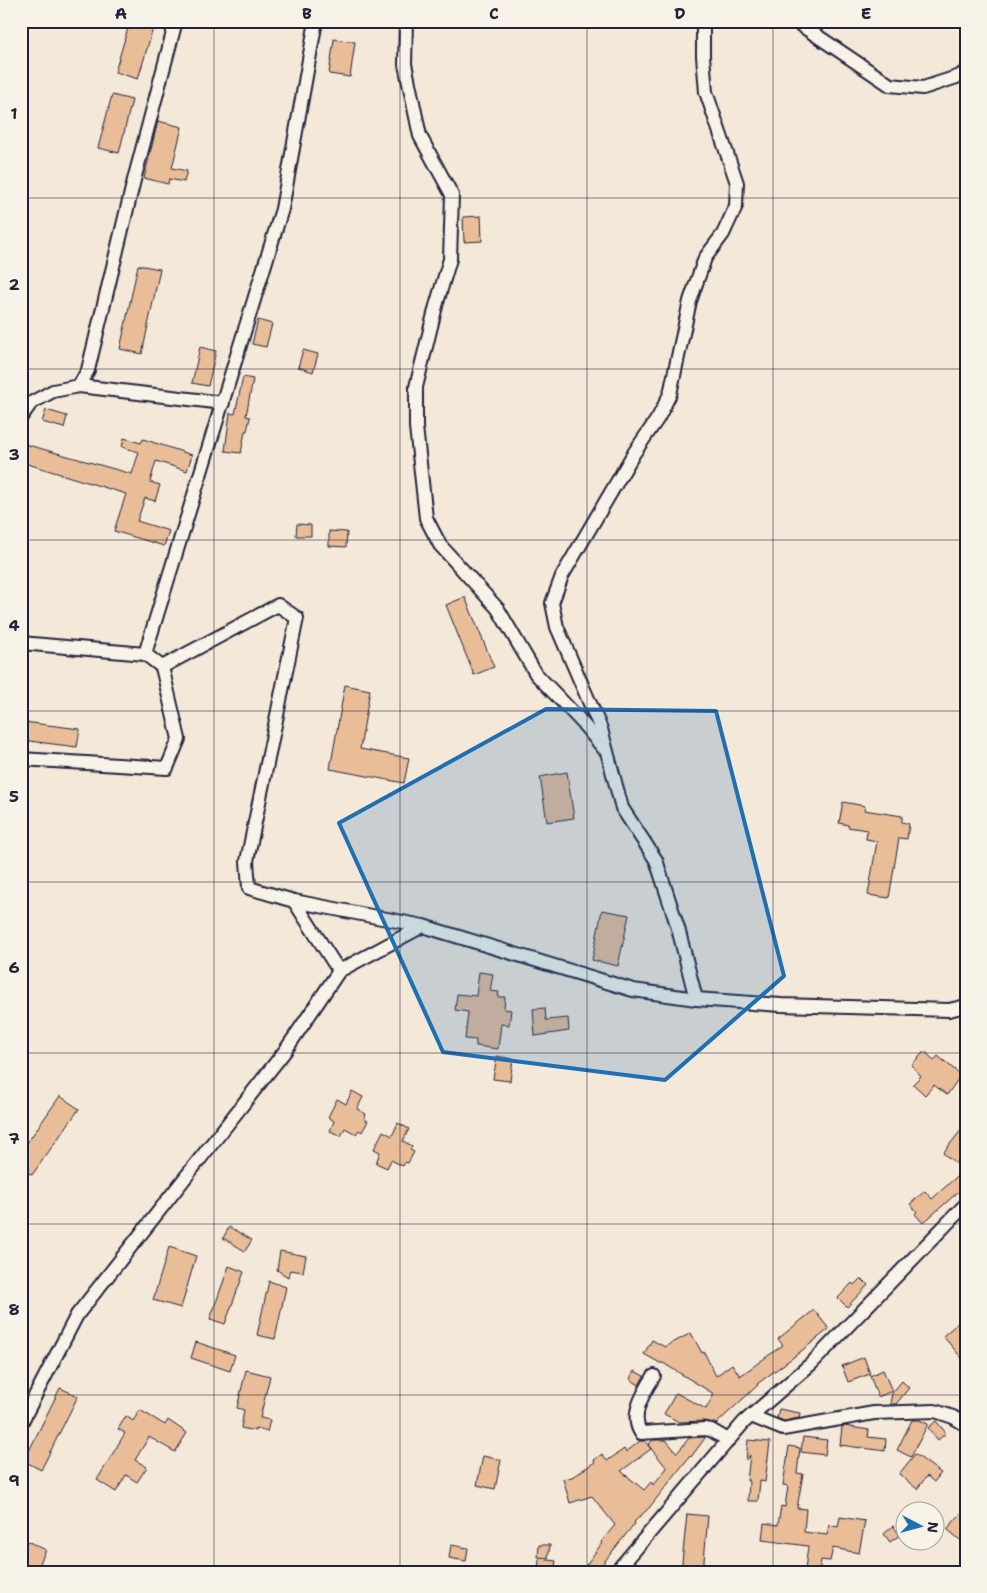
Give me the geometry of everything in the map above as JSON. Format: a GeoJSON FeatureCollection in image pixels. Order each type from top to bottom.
{"type":"FeatureCollection","features":[{"type":"Feature","properties":{"kind":"street"},"geometry":{"type":"LineString","coordinates":[[79,386],[88,370],[134,180],[176,21]]}},
{"type":"Feature","properties":{"kind":"street"},"geometry":{"type":"LineString","coordinates":[[145,654],[282,210],[316,21]]}},
{"type":"Feature","properties":{"kind":"street"},"geometry":{"type":"LineString","coordinates":[[406,21],[405,64],[420,136],[452,195],[450,259],[416,387],[416,427],[426,518],[440,545],[498,609],[536,674],[579,719],[607,753]]}},
{"type":"Feature","properties":{"kind":"street"},"geometry":{"type":"LineString","coordinates":[[696,999],[678,928],[656,860],[622,808],[601,729],[557,627],[552,603],[562,576],[634,453],[658,418],[670,394],[690,302],[705,258],[722,234],[736,206],[737,183],[706,92],[702,56],[703,21]]}},
{"type":"Feature","properties":{"kind":"street"},"geometry":{"type":"LineString","coordinates":[[795,21],[890,85],[923,88],[960,76],[966,71]]}},
{"type":"Feature","properties":{"kind":"street"},"geometry":{"type":"LineString","coordinates":[[21,417],[31,403],[53,391],[79,386],[222,402]]}},
{"type":"Feature","properties":{"kind":"street"},"geometry":{"type":"LineString","coordinates":[[162,667],[278,605],[297,618],[247,860],[249,888],[294,902],[423,926],[633,990],[696,999],[781,1005],[948,1010],[966,1006]]}},
{"type":"Feature","properties":{"kind":"street"},"geometry":{"type":"LineString","coordinates":[[21,643],[145,654],[162,667],[179,739],[167,768],[21,759]]}},
{"type":"Feature","properties":{"kind":"street"},"geometry":{"type":"LineString","coordinates":[[294,902],[339,971]]}},
{"type":"Feature","properties":{"kind":"street"},"geometry":{"type":"LineString","coordinates":[[21,1423],[76,1316],[285,1051],[339,971],[423,926]]}},
{"type":"Feature","properties":{"kind":"street"},"geometry":{"type":"LineString","coordinates":[[616,1572],[728,1440],[751,1416],[812,1363],[966,1204]]}},
{"type":"Feature","properties":{"kind":"street"},"geometry":{"type":"LineString","coordinates":[[654,1376],[638,1406],[638,1428],[641,1433],[704,1429],[711,1430],[728,1440]]}},
{"type":"Feature","properties":{"kind":"street"},"geometry":{"type":"LineString","coordinates":[[751,1416],[783,1429],[874,1413],[935,1411],[953,1417],[966,1425]]}},
{"type":"Feature","properties":{"kind":"highlighted area"},"geometry":{"type":"Polygon","coordinates":[[[546,709],[716,711],[784,976],[665,1080],[443,1052],[339,823],[546,709]]]}},
{"type":"Feature","properties":{"kind":"building"},"geometry":{"type":"Polygon","coordinates":[[[130,21],[140,21],[154,25],[138,79],[115,72],[130,21]]]}},
{"type":"Feature","properties":{"kind":"building"},"geometry":{"type":"Polygon","coordinates":[[[334,39],[355,42],[350,77],[329,74],[334,39]]]}},
{"type":"Feature","properties":{"kind":"building"},"geometry":{"type":"Polygon","coordinates":[[[112,95],[132,100],[119,153],[98,148],[112,95]]]}},
{"type":"Feature","properties":{"kind":"building"},"geometry":{"type":"Polygon","coordinates":[[[158,121],[182,127],[172,168],[187,171],[184,182],[169,179],[168,184],[144,178],[158,121]]]}},
{"type":"Feature","properties":{"kind":"building"},"geometry":{"type":"Polygon","coordinates":[[[481,216],[482,241],[464,242],[463,217],[481,216]]]}},
{"type":"Feature","properties":{"kind":"building"},"geometry":{"type":"Polygon","coordinates":[[[138,265],[160,269],[142,354],[120,349],[138,265]]]}},
{"type":"Feature","properties":{"kind":"building"},"geometry":{"type":"Polygon","coordinates":[[[258,320],[272,324],[266,347],[252,344],[258,320]]]}},
{"type":"Feature","properties":{"kind":"building"},"geometry":{"type":"Polygon","coordinates":[[[200,347],[216,351],[208,386],[192,383],[200,347]]]}},
{"type":"Feature","properties":{"kind":"building"},"geometry":{"type":"Polygon","coordinates":[[[303,350],[318,354],[313,372],[298,367],[303,350]]]}},
{"type":"Feature","properties":{"kind":"building"},"geometry":{"type":"Polygon","coordinates":[[[243,377],[253,379],[246,416],[250,417],[247,431],[245,431],[241,453],[225,451],[230,413],[235,414],[243,377]]]}},
{"type":"Feature","properties":{"kind":"building"},"geometry":{"type":"Polygon","coordinates":[[[46,410],[67,416],[64,428],[42,422],[46,410]]]}},
{"type":"Feature","properties":{"kind":"building"},"geometry":{"type":"Polygon","coordinates":[[[124,438],[141,443],[143,439],[192,455],[187,471],[156,461],[150,482],[160,485],[155,501],[145,498],[137,521],[169,531],[164,546],[114,531],[126,494],[21,462],[21,443],[132,474],[139,452],[122,447],[124,438]]]}},
{"type":"Feature","properties":{"kind":"building"},"geometry":{"type":"Polygon","coordinates":[[[297,524],[311,525],[311,536],[296,536],[297,524]]]}},
{"type":"Feature","properties":{"kind":"building"},"geometry":{"type":"Polygon","coordinates":[[[329,531],[347,532],[346,547],[329,546],[329,531]]]}},
{"type":"Feature","properties":{"kind":"building"},"geometry":{"type":"Polygon","coordinates":[[[465,597],[494,667],[474,675],[446,605],[465,597]]]}},
{"type":"Feature","properties":{"kind":"building"},"geometry":{"type":"Polygon","coordinates":[[[345,685],[370,690],[360,749],[409,758],[404,783],[330,769],[345,685]]]}},
{"type":"Feature","properties":{"kind":"building"},"geometry":{"type":"Polygon","coordinates":[[[24,722],[80,729],[77,747],[21,740],[24,722]]]}},
{"type":"Feature","properties":{"kind":"building"},"geometry":{"type":"Polygon","coordinates":[[[567,772],[574,818],[547,822],[540,777],[567,772]]]}},
{"type":"Feature","properties":{"kind":"building"},"geometry":{"type":"Polygon","coordinates":[[[843,802],[865,806],[864,810],[902,816],[902,822],[909,824],[907,839],[899,838],[889,898],[868,895],[877,841],[866,839],[867,830],[848,827],[848,825],[839,823],[843,802]]]}},
{"type":"Feature","properties":{"kind":"building"},"geometry":{"type":"Polygon","coordinates":[[[602,910],[629,915],[618,966],[592,960],[602,910]]]}},
{"type":"Feature","properties":{"kind":"building"},"geometry":{"type":"Polygon","coordinates":[[[479,972],[493,974],[490,991],[499,992],[498,997],[505,997],[504,1009],[511,1010],[509,1025],[501,1024],[498,1049],[476,1046],[476,1040],[465,1039],[468,1012],[455,1010],[457,994],[476,996],[479,972]]]}},
{"type":"Feature","properties":{"kind":"building"},"geometry":{"type":"Polygon","coordinates":[[[545,1008],[546,1020],[568,1018],[569,1031],[535,1036],[533,1009],[545,1008]]]}},
{"type":"Feature","properties":{"kind":"building"},"geometry":{"type":"Polygon","coordinates":[[[925,1051],[934,1061],[938,1056],[961,1075],[947,1095],[934,1085],[925,1095],[913,1084],[921,1076],[911,1065],[925,1051]]]}},
{"type":"Feature","properties":{"kind":"building"},"geometry":{"type":"Polygon","coordinates":[[[497,1056],[513,1059],[510,1081],[493,1079],[497,1056]]]}},
{"type":"Feature","properties":{"kind":"building"},"geometry":{"type":"Polygon","coordinates":[[[352,1091],[363,1097],[357,1109],[366,1114],[364,1119],[368,1121],[362,1132],[359,1130],[356,1134],[345,1128],[341,1136],[330,1131],[334,1121],[328,1117],[337,1099],[346,1104],[352,1091]]]}},
{"type":"Feature","properties":{"kind":"building"},"geometry":{"type":"Polygon","coordinates":[[[60,1096],[79,1109],[32,1175],[21,1167],[21,1139],[27,1143],[60,1096]]]}},
{"type":"Feature","properties":{"kind":"building"},"geometry":{"type":"Polygon","coordinates":[[[398,1123],[409,1129],[403,1141],[412,1146],[410,1150],[414,1152],[408,1163],[405,1162],[403,1166],[391,1160],[387,1168],[376,1163],[380,1152],[374,1149],[383,1131],[392,1136],[398,1123]]]}},
{"type":"Feature","properties":{"kind":"building"},"geometry":{"type":"Polygon","coordinates":[[[966,1124],[966,1185],[923,1223],[915,1214],[917,1212],[910,1204],[925,1191],[932,1199],[964,1170],[943,1153],[966,1124]]]}},
{"type":"Feature","properties":{"kind":"building"},"geometry":{"type":"Polygon","coordinates":[[[229,1227],[252,1240],[245,1251],[223,1238],[229,1227]]]}},
{"type":"Feature","properties":{"kind":"building"},"geometry":{"type":"Polygon","coordinates":[[[169,1247],[196,1256],[181,1308],[153,1300],[169,1247]]]}},
{"type":"Feature","properties":{"kind":"building"},"geometry":{"type":"Polygon","coordinates":[[[280,1251],[306,1256],[303,1272],[290,1270],[288,1277],[277,1270],[280,1251]]]}},
{"type":"Feature","properties":{"kind":"building"},"geometry":{"type":"Polygon","coordinates":[[[229,1266],[244,1272],[225,1324],[210,1319],[229,1266]]]}},
{"type":"Feature","properties":{"kind":"building"},"geometry":{"type":"Polygon","coordinates":[[[861,1278],[868,1285],[847,1307],[838,1298],[852,1283],[854,1285],[861,1278]]]}},
{"type":"Feature","properties":{"kind":"building"},"geometry":{"type":"Polygon","coordinates":[[[269,1281],[286,1287],[275,1339],[257,1335],[269,1281]]]}},
{"type":"Feature","properties":{"kind":"building"},"geometry":{"type":"Polygon","coordinates":[[[814,1310],[829,1329],[757,1384],[716,1424],[705,1421],[679,1422],[664,1414],[676,1393],[706,1409],[714,1394],[663,1363],[644,1354],[652,1340],[665,1347],[691,1333],[702,1353],[704,1352],[716,1376],[732,1364],[740,1376],[783,1345],[778,1339],[814,1310]]]}},
{"type":"Feature","properties":{"kind":"building"},"geometry":{"type":"Polygon","coordinates":[[[966,1316],[966,1363],[943,1336],[966,1316]]]}},
{"type":"Feature","properties":{"kind":"building"},"geometry":{"type":"Polygon","coordinates":[[[196,1342],[235,1355],[230,1371],[191,1358],[196,1342]]]}},
{"type":"Feature","properties":{"kind":"building"},"geometry":{"type":"Polygon","coordinates":[[[864,1357],[870,1374],[848,1382],[842,1366],[864,1357]]]}},
{"type":"Feature","properties":{"kind":"building"},"geometry":{"type":"Polygon","coordinates":[[[246,1370],[270,1376],[260,1418],[270,1420],[267,1432],[255,1428],[255,1431],[241,1428],[244,1410],[237,1408],[246,1370]]]}},
{"type":"Feature","properties":{"kind":"building"},"geometry":{"type":"Polygon","coordinates":[[[883,1370],[892,1391],[878,1397],[870,1376],[883,1370]]]}},
{"type":"Feature","properties":{"kind":"building"},"geometry":{"type":"Polygon","coordinates":[[[634,1371],[644,1376],[639,1385],[630,1379],[634,1371]]]}},
{"type":"Feature","properties":{"kind":"building"},"geometry":{"type":"Polygon","coordinates":[[[902,1381],[909,1388],[896,1404],[890,1404],[892,1393],[902,1381]]]}},
{"type":"Feature","properties":{"kind":"building"},"geometry":{"type":"Polygon","coordinates":[[[60,1388],[78,1396],[41,1470],[24,1461],[60,1388]]]}},
{"type":"Feature","properties":{"kind":"building"},"geometry":{"type":"Polygon","coordinates":[[[779,1409],[800,1413],[799,1418],[784,1421],[777,1418],[779,1409]]]}},
{"type":"Feature","properties":{"kind":"building"},"geometry":{"type":"Polygon","coordinates":[[[140,1410],[165,1425],[168,1420],[187,1433],[175,1452],[149,1437],[135,1460],[147,1467],[137,1482],[126,1475],[116,1492],[97,1480],[125,1433],[118,1429],[126,1416],[133,1421],[140,1410]]]}},
{"type":"Feature","properties":{"kind":"building"},"geometry":{"type":"Polygon","coordinates":[[[912,1420],[919,1420],[928,1424],[911,1457],[897,1450],[912,1420]]]}},
{"type":"Feature","properties":{"kind":"building"},"geometry":{"type":"Polygon","coordinates":[[[936,1421],[946,1433],[938,1440],[928,1428],[936,1421]]]}},
{"type":"Feature","properties":{"kind":"building"},"geometry":{"type":"Polygon","coordinates":[[[842,1427],[869,1430],[868,1437],[886,1439],[885,1451],[840,1445],[842,1427]]]}},
{"type":"Feature","properties":{"kind":"building"},"geometry":{"type":"Polygon","coordinates":[[[803,1437],[827,1440],[825,1455],[801,1452],[803,1437]]]}},
{"type":"Feature","properties":{"kind":"building"},"geometry":{"type":"Polygon","coordinates":[[[689,1438],[705,1438],[649,1508],[634,1522],[596,1572],[581,1572],[615,1525],[592,1496],[570,1503],[563,1479],[572,1477],[595,1462],[594,1460],[602,1454],[607,1461],[624,1449],[626,1452],[640,1441],[645,1441],[648,1445],[653,1440],[666,1440],[677,1453],[689,1438]],[[648,1445],[651,1449],[621,1471],[644,1490],[651,1482],[653,1485],[667,1468],[648,1445]]]}},
{"type":"Feature","properties":{"kind":"building"},"geometry":{"type":"Polygon","coordinates":[[[748,1440],[770,1442],[765,1482],[760,1481],[758,1501],[748,1501],[749,1481],[747,1481],[750,1455],[746,1460],[748,1440]]]}},
{"type":"Feature","properties":{"kind":"building"},"geometry":{"type":"Polygon","coordinates":[[[789,1446],[800,1448],[797,1473],[803,1474],[797,1508],[806,1509],[804,1532],[827,1535],[829,1525],[838,1527],[840,1517],[865,1521],[859,1553],[833,1548],[830,1561],[821,1560],[819,1572],[805,1570],[808,1546],[762,1540],[764,1523],[778,1525],[781,1506],[785,1507],[788,1486],[783,1485],[789,1446]]]}},
{"type":"Feature","properties":{"kind":"building"},"geometry":{"type":"Polygon","coordinates":[[[915,1454],[941,1473],[934,1482],[927,1476],[917,1489],[899,1474],[915,1454]]]}},
{"type":"Feature","properties":{"kind":"building"},"geometry":{"type":"Polygon","coordinates":[[[483,1456],[501,1460],[495,1489],[477,1485],[483,1456]]]}},
{"type":"Feature","properties":{"kind":"building"},"geometry":{"type":"Polygon","coordinates":[[[966,1508],[966,1545],[947,1529],[966,1508]]]}},
{"type":"Feature","properties":{"kind":"building"},"geometry":{"type":"Polygon","coordinates":[[[687,1514],[708,1516],[703,1572],[681,1572],[687,1514]]]}},
{"type":"Feature","properties":{"kind":"building"},"geometry":{"type":"Polygon","coordinates":[[[893,1526],[894,1527],[894,1539],[890,1542],[884,1534],[893,1526]]]}},
{"type":"Feature","properties":{"kind":"building"},"geometry":{"type":"Polygon","coordinates":[[[27,1541],[46,1550],[36,1572],[21,1572],[21,1554],[27,1541]]]}},
{"type":"Feature","properties":{"kind":"building"},"geometry":{"type":"Polygon","coordinates":[[[451,1545],[468,1548],[466,1561],[449,1558],[451,1545]]]}},
{"type":"Feature","properties":{"kind":"building"},"geometry":{"type":"Polygon","coordinates":[[[539,1545],[550,1545],[548,1558],[538,1557],[539,1545]]]}},
{"type":"Feature","properties":{"kind":"building"},"geometry":{"type":"Polygon","coordinates":[[[539,1559],[556,1561],[554,1572],[538,1572],[539,1559]]]}}]}
